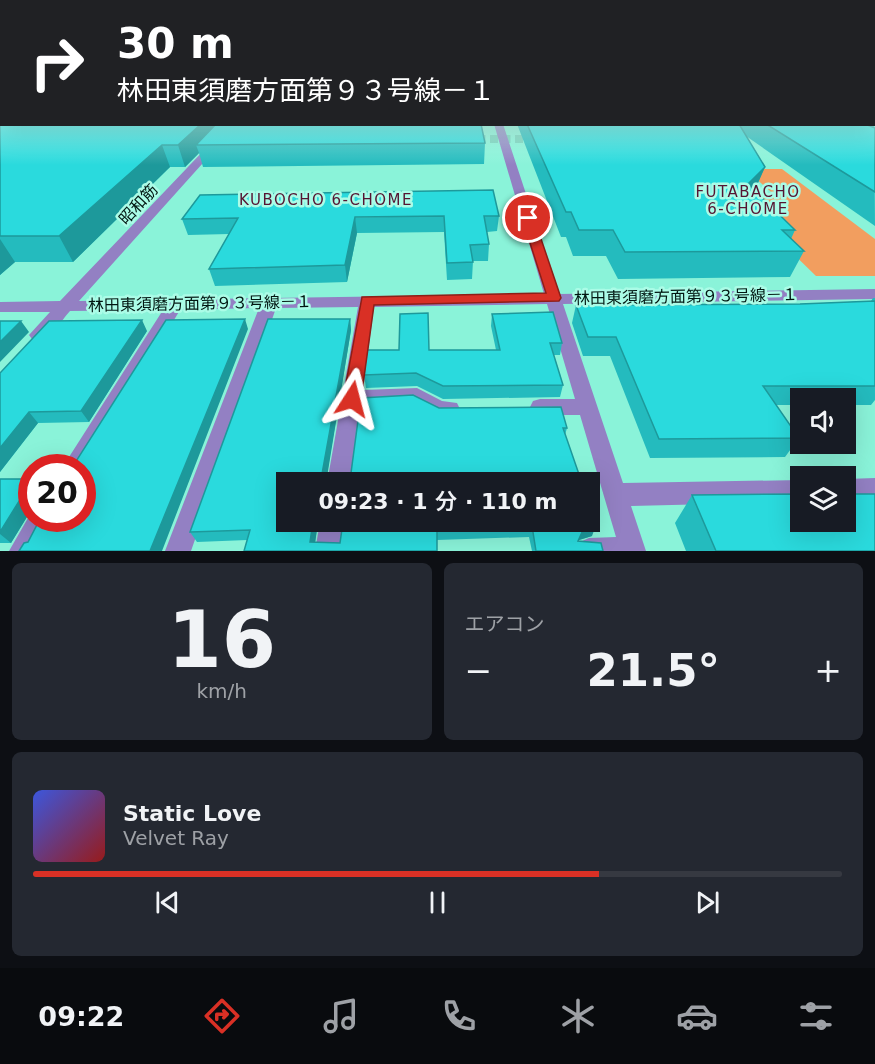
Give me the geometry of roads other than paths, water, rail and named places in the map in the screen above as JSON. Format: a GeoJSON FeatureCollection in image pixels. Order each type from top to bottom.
{"type":"FeatureCollection","features":[{"type":"Feature","properties":{"kind":"street","name":"昭和筋"},"geometry":{"type":"LineString","coordinates":[[29,345],[232,126]]}},
{"type":"Feature","properties":{"kind":"street"},"geometry":{"type":"LineString","coordinates":[[499,126],[633,550],[589,551]]}},
{"type":"Feature","properties":{"kind":"street","name":"林田東須磨方面第９３号線－１"},"geometry":{"type":"LineString","coordinates":[[0,307],[875,294]]}},
{"type":"Feature","properties":{"kind":"street"},"geometry":{"type":"LineString","coordinates":[[341,472],[367,301]]}},
{"type":"Feature","properties":{"kind":"street"},"geometry":{"type":"LineString","coordinates":[[178,551],[270,302]]}},
{"type":"Feature","properties":{"kind":"street"},"geometry":{"type":"LineString","coordinates":[[82,454],[175,304]]}},
{"type":"Feature","properties":{"kind":"street"},"geometry":{"type":"LineString","coordinates":[[352,399],[417,396],[439,409],[473,408]]}},
{"type":"Feature","properties":{"kind":"street"},"geometry":{"type":"LineString","coordinates":[[519,408],[588,406]]}},
{"type":"Feature","properties":{"kind":"street"},"geometry":{"type":"LineString","coordinates":[[856,490],[875,489]]}},
{"type":"Feature","properties":{"kind":"street"},"geometry":{"type":"LineString","coordinates":[[615,495],[790,491]]}},
{"type":"Feature","properties":{"kind":"street"},"geometry":{"type":"LineString","coordinates":[[22,551],[33,532]]}},
{"type":"Feature","properties":{"kind":"street"},"geometry":{"type":"LineString","coordinates":[[328,551],[331,532]]}},
{"type":"Feature","properties":{"kind":"tunnel"},"geometry":{"type":"LineString","coordinates":[[465,139],[543,139]]}},
{"type":"Feature","properties":{"kind":"district","name":"KUBOCHO 6-CHOME"},"geometry":{"type":"Point","coordinates":[326,200]}},
{"type":"Feature","properties":{"kind":"district","name":"FUTABACHO 6-CHOME"},"geometry":{"type":"Point","coordinates":[748,200]}}]}
